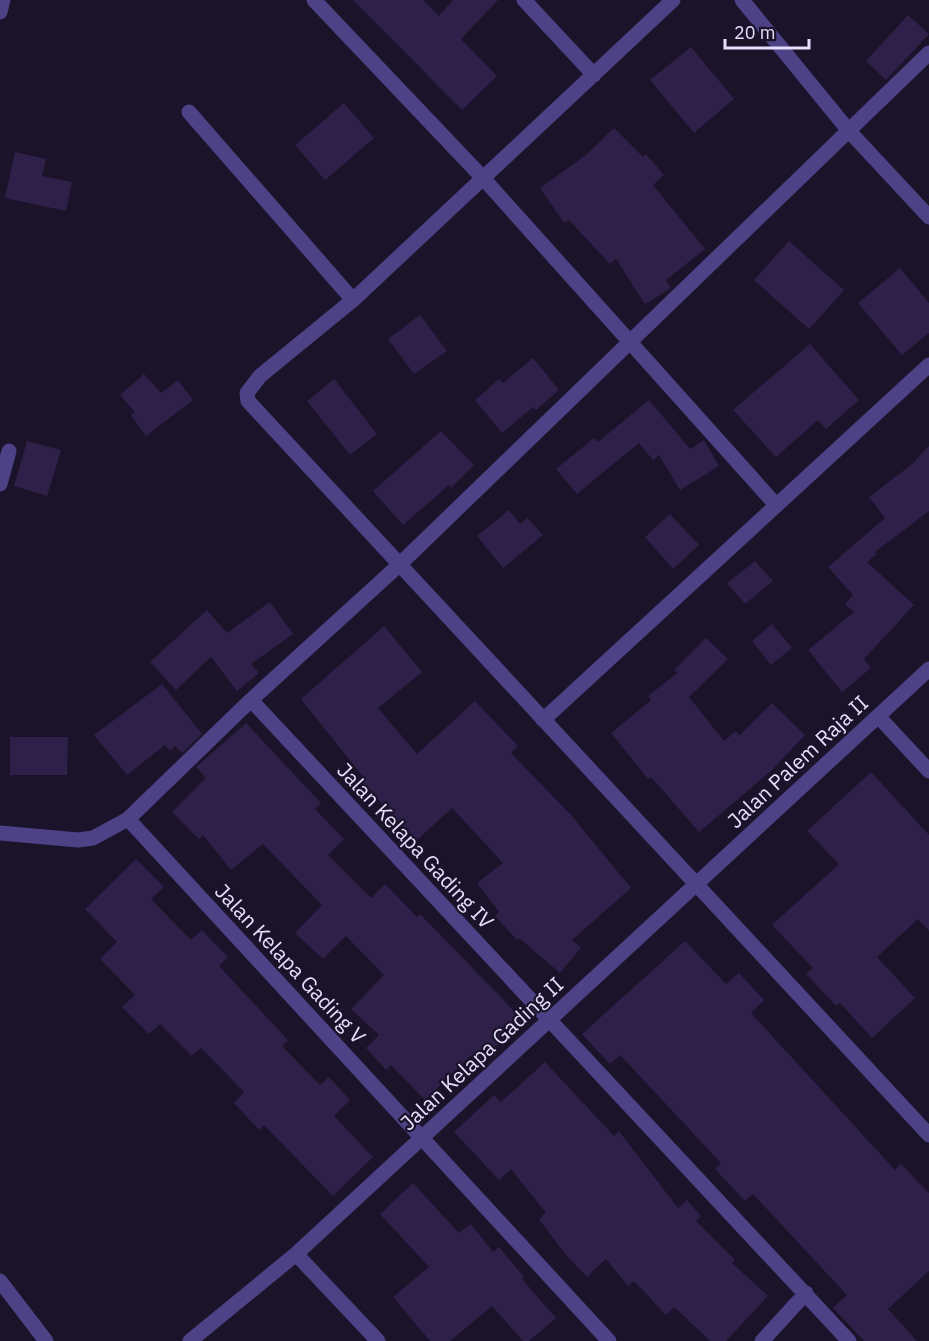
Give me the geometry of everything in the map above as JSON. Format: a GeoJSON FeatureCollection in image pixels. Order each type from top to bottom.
{"type":"FeatureCollection","features":[{"type":"Feature","properties":{"kind":"street"},"geometry":{"type":"LineString","coordinates":[[0,12],[3,0]]}},
{"type":"Feature","properties":{"kind":"street"},"geometry":{"type":"LineString","coordinates":[[314,0],[483,178],[776,506]]}},
{"type":"Feature","properties":{"kind":"street"},"geometry":{"type":"LineString","coordinates":[[524,0],[594,75]]}},
{"type":"Feature","properties":{"kind":"street"},"geometry":{"type":"LineString","coordinates":[[674,0],[353,300],[260,376],[247,393],[248,401],[929,1135]]}},
{"type":"Feature","properties":{"kind":"street"},"geometry":{"type":"LineString","coordinates":[[742,0],[849,131],[929,218]]}},
{"type":"Feature","properties":{"kind":"street"},"geometry":{"type":"LineString","coordinates":[[0,833],[78,840],[93,838],[128,819],[251,700],[399,565],[929,53]]}},
{"type":"Feature","properties":{"kind":"street"},"geometry":{"type":"LineString","coordinates":[[189,112],[353,300]]}},
{"type":"Feature","properties":{"kind":"street"},"geometry":{"type":"LineString","coordinates":[[543,720],[929,365]]}},
{"type":"Feature","properties":{"kind":"street"},"geometry":{"type":"LineString","coordinates":[[0,484],[9,451]]}},
{"type":"Feature","properties":{"kind":"street","name":"Jalan Palem Raja II"},"geometry":{"type":"LineString","coordinates":[[696,885],[929,669]]}},
{"type":"Feature","properties":{"kind":"street","name":"Jalan Kelapa Gading IV"},"geometry":{"type":"LineString","coordinates":[[251,700],[548,1021],[849,1341]]}},
{"type":"Feature","properties":{"kind":"street"},"geometry":{"type":"LineString","coordinates":[[878,716],[929,771]]}},
{"type":"Feature","properties":{"kind":"street","name":"Jalan Kelapa Gading V"},"geometry":{"type":"LineString","coordinates":[[128,819],[609,1341]]}},
{"type":"Feature","properties":{"kind":"street","name":"Jalan Kelapa Gading II"},"geometry":{"type":"LineString","coordinates":[[190,1341],[296,1254],[696,885]]}},
{"type":"Feature","properties":{"kind":"street"},"geometry":{"type":"LineString","coordinates":[[296,1254],[378,1341]]}},
{"type":"Feature","properties":{"kind":"street"},"geometry":{"type":"LineString","coordinates":[[0,1281],[46,1341]]}},
{"type":"Feature","properties":{"kind":"street"},"geometry":{"type":"LineString","coordinates":[[762,1341],[806,1293]]}},
{"type":"Feature","properties":{"kind":"building"},"geometry":{"type":"Polygon","coordinates":[[[353,0],[423,0],[439,16],[453,0],[498,0],[461,39],[497,76],[462,110],[353,0]]]}},
{"type":"Feature","properties":{"kind":"building"},"geometry":{"type":"Polygon","coordinates":[[[908,15],[929,34],[886,80],[866,61],[908,15]]]}},
{"type":"Feature","properties":{"kind":"building"},"geometry":{"type":"Polygon","coordinates":[[[691,47],[734,99],[694,133],[650,80],[691,47]]]}},
{"type":"Feature","properties":{"kind":"building"},"geometry":{"type":"Polygon","coordinates":[[[344,103],[374,138],[325,180],[295,145],[344,103]]]}},
{"type":"Feature","properties":{"kind":"building"},"geometry":{"type":"Polygon","coordinates":[[[614,128],[643,157],[646,154],[664,175],[653,185],[705,249],[666,280],[671,288],[645,304],[616,259],[610,264],[569,220],[564,223],[540,188],[586,155],[614,128]]]}},
{"type":"Feature","properties":{"kind":"building"},"geometry":{"type":"Polygon","coordinates":[[[15,152],[46,159],[42,176],[72,182],[66,211],[5,198],[15,152]]]}},
{"type":"Feature","properties":{"kind":"building"},"geometry":{"type":"Polygon","coordinates":[[[789,241],[844,290],[809,329],[754,280],[789,241]]]}},
{"type":"Feature","properties":{"kind":"building"},"geometry":{"type":"Polygon","coordinates":[[[900,268],[929,303],[929,333],[902,355],[858,303],[900,268]]]}},
{"type":"Feature","properties":{"kind":"building"},"geometry":{"type":"Polygon","coordinates":[[[420,315],[447,351],[414,374],[388,339],[420,315]]]}},
{"type":"Feature","properties":{"kind":"building"},"geometry":{"type":"Polygon","coordinates":[[[810,344],[859,400],[826,429],[818,420],[776,457],[733,410],[810,344]]]}},
{"type":"Feature","properties":{"kind":"building"},"geometry":{"type":"Polygon","coordinates":[[[533,358],[559,390],[536,410],[533,407],[502,433],[475,400],[499,379],[503,383],[533,358]]]}},
{"type":"Feature","properties":{"kind":"building"},"geometry":{"type":"Polygon","coordinates":[[[144,374],[161,393],[178,380],[193,400],[146,436],[131,415],[135,412],[120,395],[144,374]]]}},
{"type":"Feature","properties":{"kind":"building"},"geometry":{"type":"Polygon","coordinates":[[[334,379],[377,434],[350,455],[307,401],[334,379]]]}},
{"type":"Feature","properties":{"kind":"building"},"geometry":{"type":"Polygon","coordinates":[[[649,400],[690,449],[704,440],[719,466],[680,490],[659,455],[653,460],[639,443],[577,494],[556,469],[594,438],[598,442],[649,400]]]}},
{"type":"Feature","properties":{"kind":"building"},"geometry":{"type":"Polygon","coordinates":[[[441,431],[474,465],[451,488],[449,485],[403,525],[373,491],[441,431]]]}},
{"type":"Feature","properties":{"kind":"building"},"geometry":{"type":"Polygon","coordinates":[[[27,441],[61,450],[47,496],[14,486],[27,441]]]}},
{"type":"Feature","properties":{"kind":"building"},"geometry":{"type":"Polygon","coordinates":[[[929,446],[929,511],[875,552],[877,554],[867,562],[914,605],[864,659],[871,668],[842,692],[808,650],[854,612],[845,604],[853,595],[828,567],[885,518],[869,497],[911,465],[929,446]]]}},
{"type":"Feature","properties":{"kind":"building"},"geometry":{"type":"Polygon","coordinates":[[[509,510],[520,524],[527,518],[543,535],[503,568],[477,536],[509,510]]]}},
{"type":"Feature","properties":{"kind":"building"},"geometry":{"type":"Polygon","coordinates":[[[670,514],[699,545],[673,569],[645,537],[670,514]]]}},
{"type":"Feature","properties":{"kind":"building"},"geometry":{"type":"Polygon","coordinates":[[[755,561],[773,581],[745,604],[727,583],[755,561]]]}},
{"type":"Feature","properties":{"kind":"building"},"geometry":{"type":"Polygon","coordinates":[[[270,602],[293,634],[251,664],[259,673],[237,691],[211,657],[176,690],[150,662],[207,610],[227,633],[270,602]]]}},
{"type":"Feature","properties":{"kind":"building"},"geometry":{"type":"Polygon","coordinates":[[[772,624],[792,648],[771,665],[752,641],[772,624]]]}},
{"type":"Feature","properties":{"kind":"building"},"geometry":{"type":"Polygon","coordinates":[[[384,626],[422,672],[378,708],[417,754],[475,701],[518,746],[511,753],[571,815],[631,888],[572,940],[581,948],[560,973],[519,938],[517,940],[495,916],[499,912],[477,883],[503,863],[452,808],[416,841],[361,781],[364,778],[301,699],[384,626]]]}},
{"type":"Feature","properties":{"kind":"building"},"geometry":{"type":"Polygon","coordinates":[[[706,638],[728,659],[689,697],[724,741],[736,731],[739,736],[772,703],[805,735],[771,771],[699,832],[651,777],[648,779],[611,733],[651,700],[648,696],[677,673],[674,670],[706,638]]]}},
{"type":"Feature","properties":{"kind":"building"},"geometry":{"type":"Polygon","coordinates":[[[162,684],[202,734],[182,753],[175,746],[170,751],[165,745],[127,775],[94,735],[162,684]]]}},
{"type":"Feature","properties":{"kind":"building"},"geometry":{"type":"Polygon","coordinates":[[[246,723],[321,803],[315,809],[344,839],[328,855],[371,898],[385,884],[417,917],[420,914],[523,1020],[479,1063],[471,1055],[425,1100],[391,1065],[386,1070],[366,1048],[379,1035],[351,1009],[384,975],[346,936],[323,959],[295,933],[322,905],[263,844],[231,870],[203,835],[199,839],[172,812],[206,778],[196,767],[246,723]]]}},
{"type":"Feature","properties":{"kind":"building"},"geometry":{"type":"Polygon","coordinates":[[[10,737],[68,737],[67,775],[10,775],[10,737]]]}},
{"type":"Feature","properties":{"kind":"building"},"geometry":{"type":"Polygon","coordinates":[[[871,772],[929,835],[929,931],[918,919],[877,957],[915,998],[872,1038],[840,1003],[836,1006],[806,974],[813,968],[772,925],[839,864],[807,831],[871,772]]]}},
{"type":"Feature","properties":{"kind":"building"},"geometry":{"type":"Polygon","coordinates":[[[136,859],[164,887],[151,899],[191,940],[202,930],[228,957],[219,966],[288,1040],[282,1046],[320,1085],[329,1077],[350,1100],[334,1116],[373,1157],[333,1196],[264,1125],[259,1130],[234,1103],[244,1092],[201,1048],[192,1056],[160,1024],[149,1034],[122,1007],[135,995],[100,959],[117,942],[85,909],[136,859]]]}},
{"type":"Feature","properties":{"kind":"building"},"geometry":{"type":"Polygon","coordinates":[[[685,941],[726,984],[739,973],[764,1000],[751,1013],[895,1170],[901,1164],[929,1193],[929,1271],[888,1309],[917,1341],[864,1341],[833,1308],[847,1295],[753,1194],[745,1201],[715,1169],[721,1163],[620,1055],[610,1064],[582,1034],[685,941]]]}},
{"type":"Feature","properties":{"kind":"building"},"geometry":{"type":"Polygon","coordinates":[[[545,1062],[614,1136],[619,1131],[678,1208],[687,1200],[701,1216],[696,1221],[735,1260],[732,1263],[768,1296],[726,1341],[710,1341],[674,1307],[666,1315],[634,1281],[628,1286],[606,1259],[587,1277],[565,1254],[539,1219],[546,1213],[511,1169],[499,1180],[454,1132],[494,1095],[501,1102],[545,1062]]]}},
{"type":"Feature","properties":{"kind":"building"},"geometry":{"type":"Polygon","coordinates":[[[413,1183],[459,1233],[471,1224],[493,1252],[499,1247],[524,1277],[522,1279],[556,1318],[529,1341],[523,1341],[492,1306],[450,1341],[430,1341],[393,1297],[429,1267],[380,1214],[413,1183]]]}}]}
